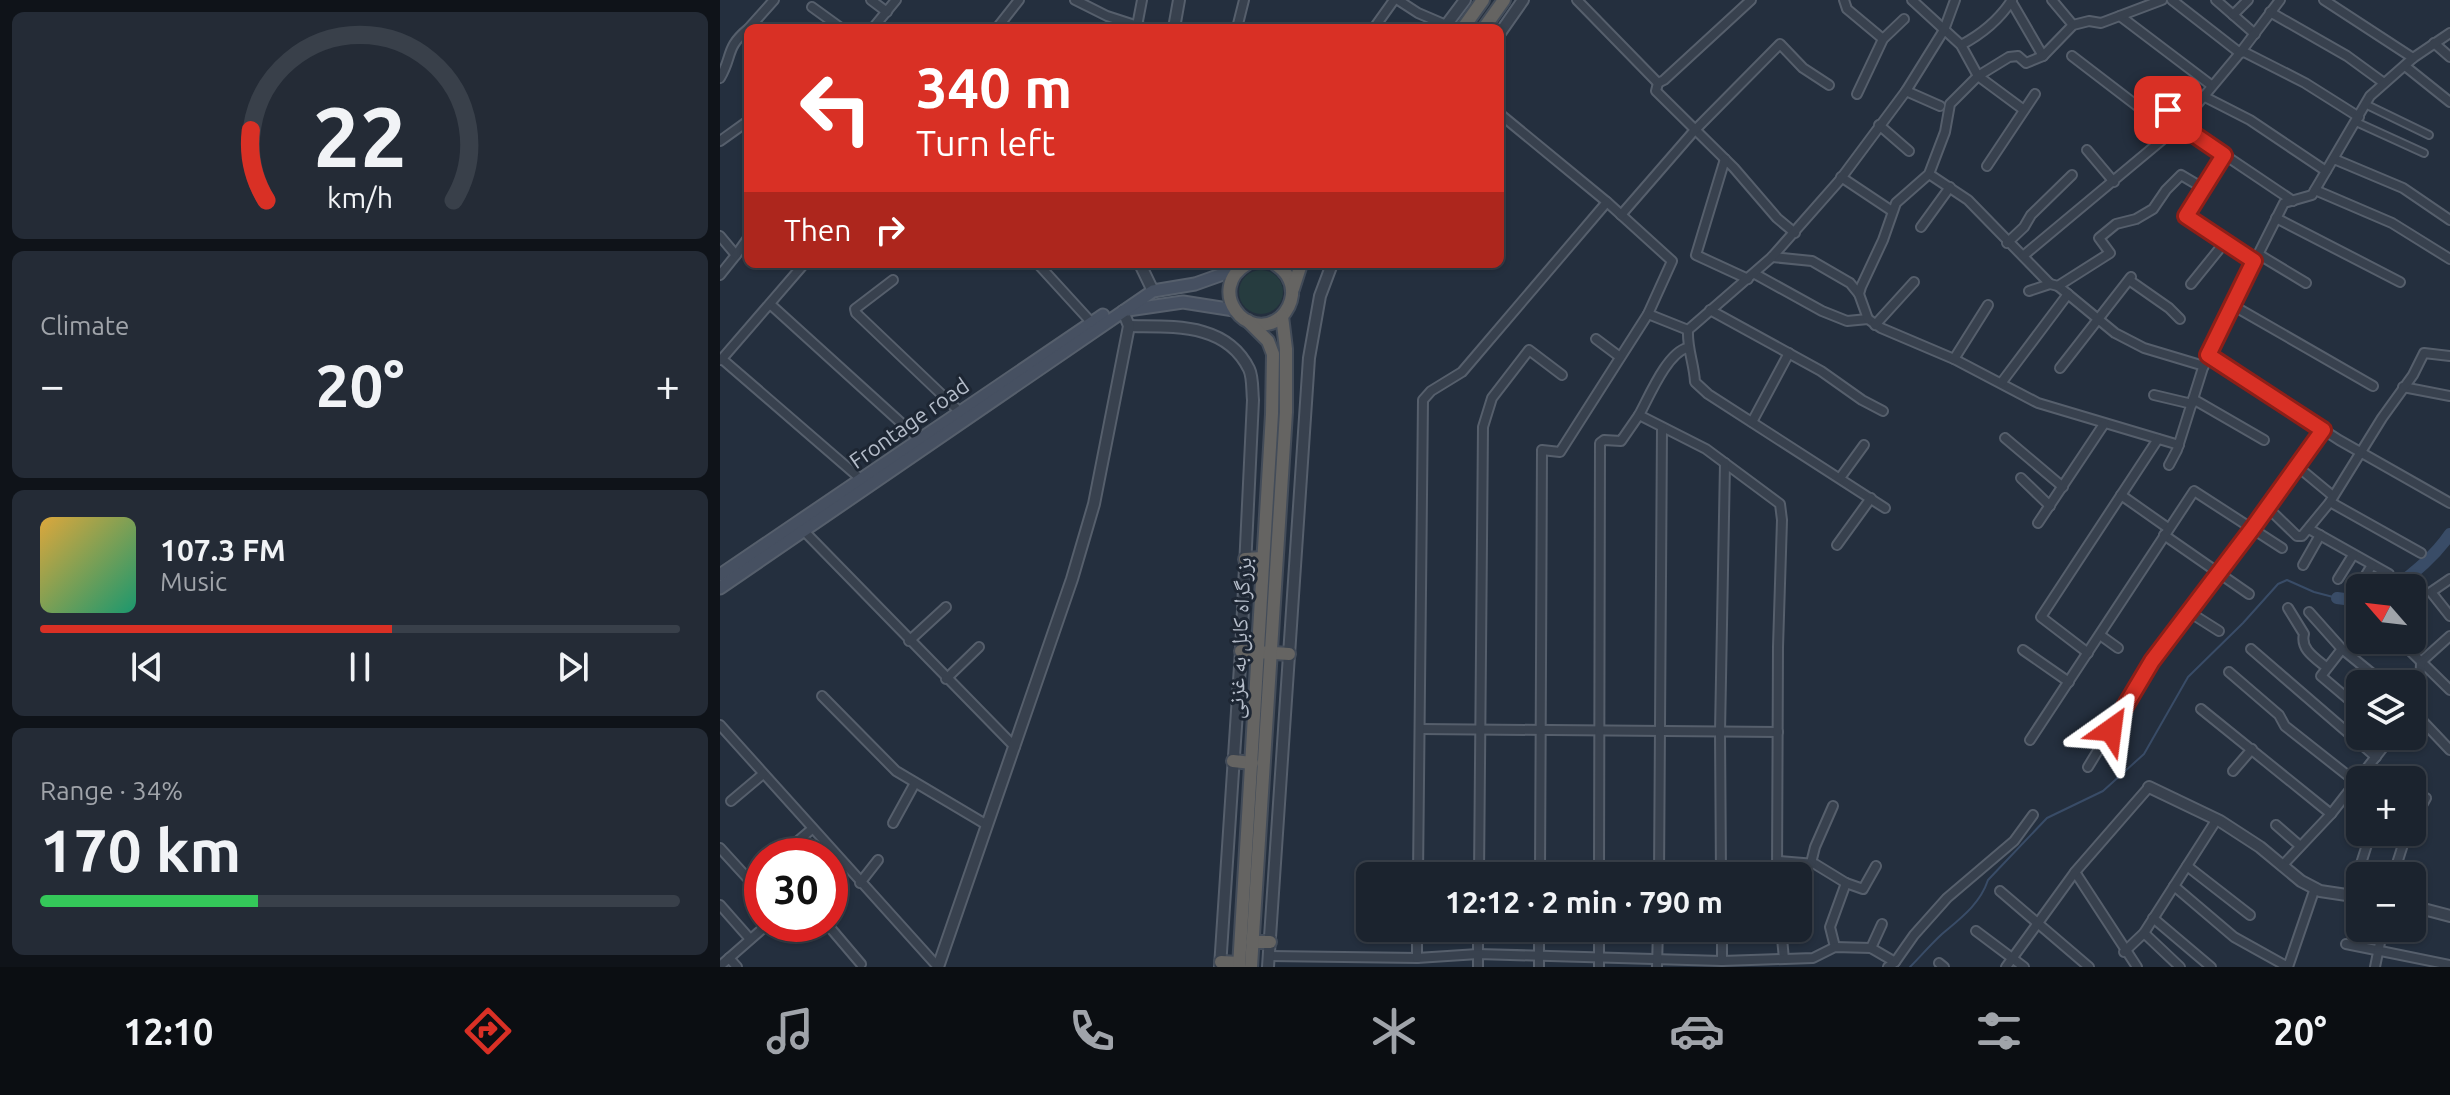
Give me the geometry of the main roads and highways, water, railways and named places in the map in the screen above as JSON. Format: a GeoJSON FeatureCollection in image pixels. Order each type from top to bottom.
{"type":"FeatureCollection","features":[{"type":"Feature","properties":{"kind":"highway"},"geometry":{"type":"LineString","coordinates":[[1466,24],[1483,0]]}},
{"type":"Feature","properties":{"kind":"highway"},"geometry":{"type":"LineString","coordinates":[[1487,24],[1504,0]]}},
{"type":"Feature","properties":{"kind":"highway"},"geometry":{"type":"LineString","coordinates":[[1234,310],[1229,298],[1230,285],[1242,268]]}},
{"type":"Feature","properties":{"kind":"highway"},"geometry":{"type":"LineString","coordinates":[[1279,268],[1289,277],[1292,292]]}},
{"type":"Feature","properties":{"kind":"highway"},"geometry":{"type":"LineString","coordinates":[[1248,321],[1265,324],[1282,316],[1291,301],[1300,268]]}},
{"type":"Feature","properties":{"kind":"highway","name":"بزرگراه کابل به غزنی"},"geometry":{"type":"LineString","coordinates":[[1234,310],[1268,341],[1273,354],[1263,558],[1265,652],[1252,763],[1248,924],[1252,942],[1243,966]]}},
{"type":"Feature","properties":{"kind":"highway","name":"بزرگراه کابل به غزنی"},"geometry":{"type":"LineString","coordinates":[[1243,966],[1286,412],[1286,349],[1282,316]]}},
{"type":"Feature","properties":{"kind":"highway"},"geometry":{"type":"LineString","coordinates":[[1245,559],[1263,558]]}},
{"type":"Feature","properties":{"kind":"highway"},"geometry":{"type":"LineString","coordinates":[[1241,651],[1289,654]]}},
{"type":"Feature","properties":{"kind":"highway"},"geometry":{"type":"LineString","coordinates":[[1233,761],[1252,763]]}},
{"type":"Feature","properties":{"kind":"highway"},"geometry":{"type":"LineString","coordinates":[[1252,942],[1270,942]]}},
{"type":"Feature","properties":{"kind":"highway"},"geometry":{"type":"LineString","coordinates":[[1220,964],[1243,966]]}},
{"type":"Feature","properties":{"kind":"main road"},"geometry":{"type":"LineString","coordinates":[[720,588],[1153,291],[1195,284],[1238,268]]}},
{"type":"Feature","properties":{"kind":"main road"},"geometry":{"type":"LineString","coordinates":[[1123,311],[1183,302],[1234,310]]}},
{"type":"Feature","properties":{"kind":"main road","name":"Frontage road"},"geometry":{"type":"LineString","coordinates":[[720,575],[1091,322],[1123,311]]}},
{"type":"Feature","properties":{"kind":"waterway"},"geometry":{"type":"LineString","coordinates":[[2412,574],[2450,534]]}},
{"type":"Feature","properties":{"kind":"waterway"},"geometry":{"type":"LineString","coordinates":[[1910,967],[1969,910],[1988,880],[2047,818],[2103,791],[2144,754],[2188,677],[2278,584],[2287,580],[2337,598]]}},
{"type":"Feature","properties":{"kind":"waterway"},"geometry":{"type":"LineString","coordinates":[[2337,598],[2346,599]]}}]}
